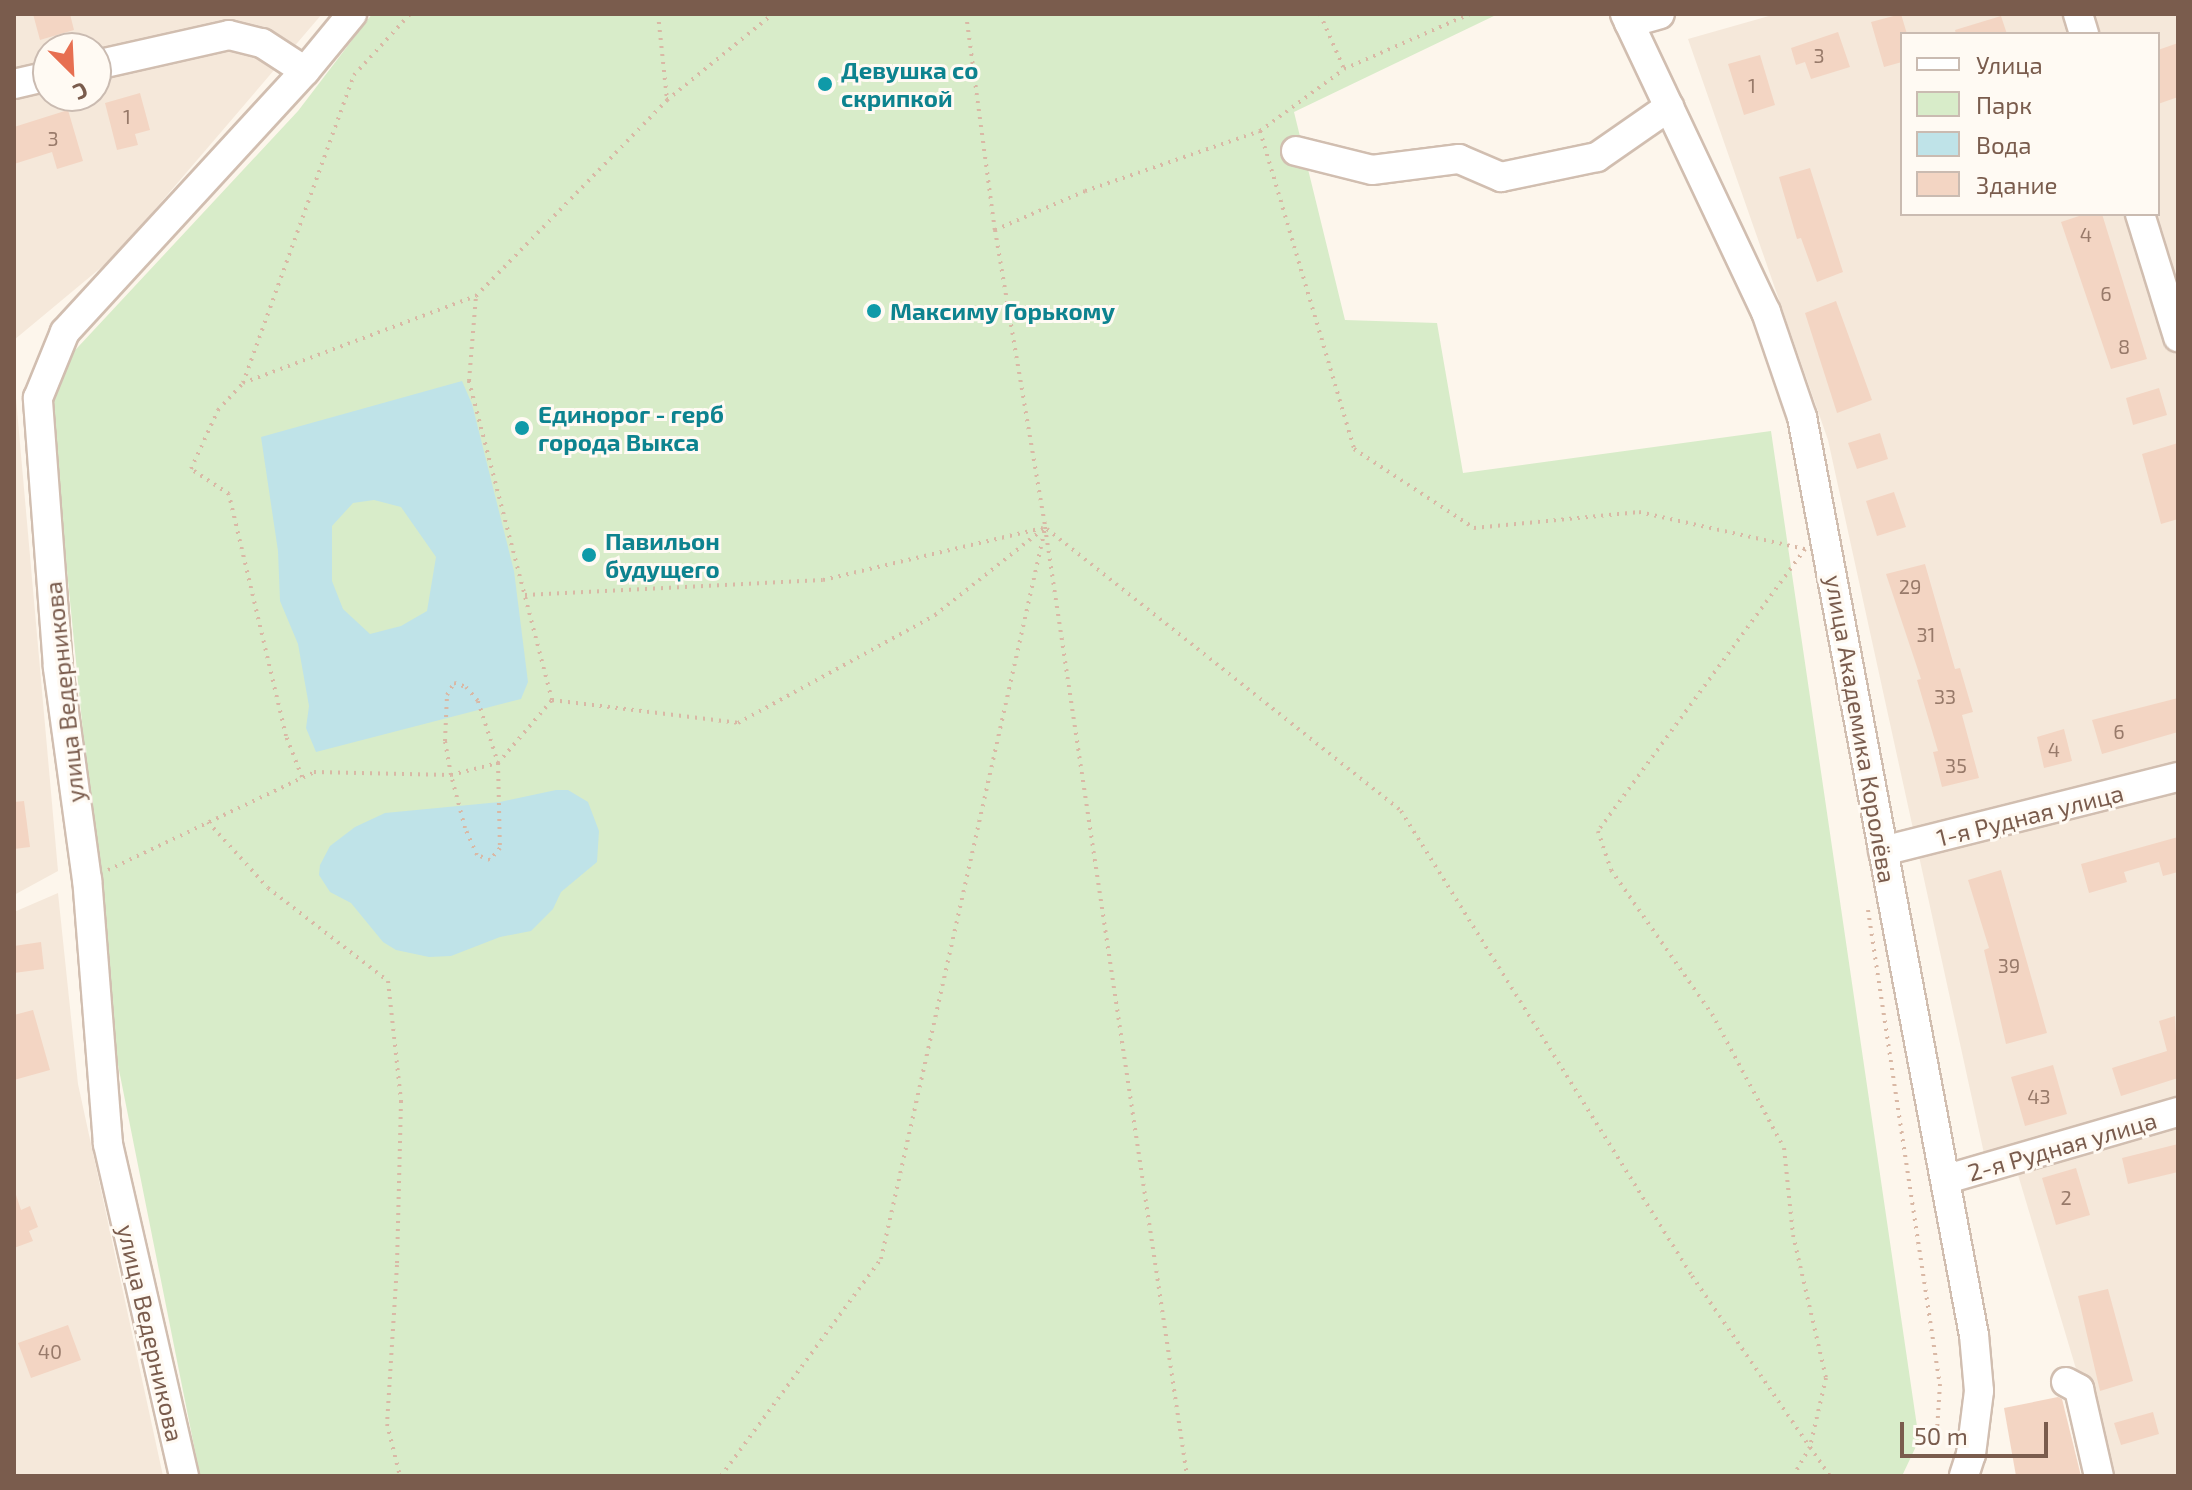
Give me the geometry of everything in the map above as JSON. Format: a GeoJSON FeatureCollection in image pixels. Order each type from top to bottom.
{"type":"FeatureCollection","features":[{"type":"Feature","properties":{"kind":"street","name":"улица Ведерникова"},"geometry":{"type":"LineString","coordinates":[[184,1476],[108,1144],[87,880],[58,667],[38,398],[65,332],[305,71],[352,14]]}},
{"type":"Feature","properties":{"kind":"street"},"geometry":{"type":"LineString","coordinates":[[1627,18],[1660,14]]}},
{"type":"Feature","properties":{"kind":"street","name":"улица Академика Королёва"},"geometry":{"type":"LineString","coordinates":[[1627,18],[1766,312],[1802,417],[1974,1335],[1979,1391],[1971,1454],[1964,1476]]}},
{"type":"Feature","properties":{"kind":"street"},"geometry":{"type":"LineString","coordinates":[[112,61],[229,35],[262,43],[305,71]]}},
{"type":"Feature","properties":{"kind":"street"},"geometry":{"type":"LineString","coordinates":[[1296,151],[1372,170],[1459,159],[1501,177],[1597,157],[1669,107]]}},
{"type":"Feature","properties":{"kind":"street"},"geometry":{"type":"LineString","coordinates":[[2141,216],[2178,337]]}},
{"type":"Feature","properties":{"kind":"street","name":"1-я Рудная улица"},"geometry":{"type":"LineString","coordinates":[[1883,851],[2178,777]]}},
{"type":"Feature","properties":{"kind":"street","name":"2-я Рудная улица"},"geometry":{"type":"LineString","coordinates":[[1947,1179],[2178,1112]]}},
{"type":"Feature","properties":{"kind":"street"},"geometry":{"type":"LineString","coordinates":[[2066,1382],[2079,1389],[2099,1476]]}},
{"type":"Feature","properties":{"kind":"path"},"geometry":{"type":"LineString","coordinates":[[302,777],[289,751],[229,494],[191,469],[218,410],[243,383],[354,75],[410,14]]}},
{"type":"Feature","properties":{"kind":"path"},"geometry":{"type":"LineString","coordinates":[[658,14],[667,100]]}},
{"type":"Feature","properties":{"kind":"path"},"geometry":{"type":"LineString","coordinates":[[243,383],[476,296],[667,100],[773,14]]}},
{"type":"Feature","properties":{"kind":"path"},"geometry":{"type":"LineString","coordinates":[[966,14],[995,230],[1045,527],[1187,1476]]}},
{"type":"Feature","properties":{"kind":"path"},"geometry":{"type":"LineString","coordinates":[[1320,14],[1344,69]]}},
{"type":"Feature","properties":{"kind":"path"},"geometry":{"type":"LineString","coordinates":[[995,230],[1085,191],[1260,131],[1344,69],[1470,14]]}},
{"type":"Feature","properties":{"kind":"path"},"geometry":{"type":"LineString","coordinates":[[1260,131],[1354,449],[1474,528],[1639,512],[1805,549]]}},
{"type":"Feature","properties":{"kind":"path"},"geometry":{"type":"LineString","coordinates":[[476,296],[469,381],[552,700]]}},
{"type":"Feature","properties":{"kind":"path"},"geometry":{"type":"LineString","coordinates":[[525,595],[823,580],[1045,527]]}},
{"type":"Feature","properties":{"kind":"path"},"geometry":{"type":"LineString","coordinates":[[552,700],[738,723],[935,615],[1045,527]]}},
{"type":"Feature","properties":{"kind":"path"},"geometry":{"type":"LineString","coordinates":[[1045,527],[1401,811],[1692,1276],[1830,1476]]}},
{"type":"Feature","properties":{"kind":"path"},"geometry":{"type":"LineString","coordinates":[[721,1476],[881,1259],[1045,527]]}},
{"type":"Feature","properties":{"kind":"path"},"geometry":{"type":"LineString","coordinates":[[1803,534],[1808,564]]}},
{"type":"Feature","properties":{"kind":"path"},"geometry":{"type":"LineString","coordinates":[[1793,1476],[1810,1447],[1826,1378],[1793,1235],[1784,1148],[1712,1014],[1611,870],[1598,831],[1805,549]]}},
{"type":"Feature","properties":{"kind":"path"},"geometry":{"type":"LineString","coordinates":[[454,683],[466,687],[478,701],[498,763],[502,818],[500,848],[490,860],[477,855],[465,828],[451,775],[445,741],[447,695],[454,683]]}},
{"type":"Feature","properties":{"kind":"path"},"geometry":{"type":"LineString","coordinates":[[87,880],[314,772],[451,775],[498,763],[552,700]]}},
{"type":"Feature","properties":{"kind":"path"},"geometry":{"type":"LineString","coordinates":[[208,822],[268,888],[388,981],[401,1101],[397,1265],[387,1424],[400,1476]]}},
{"type":"Feature","properties":{"kind":"path"},"geometry":{"type":"LineString","coordinates":[[1868,906],[1940,1384],[1936,1446]]}},
{"type":"Feature","properties":{"kind":"shaded area"},"geometry":{"type":"Polygon","coordinates":[[[14,14],[322,14],[115,256],[14,340],[14,14]]]}},
{"type":"Feature","properties":{"kind":"shaded area"},"geometry":{"type":"Polygon","coordinates":[[[1776,14],[2178,14],[2178,1101],[1985,1158],[1828,440],[1688,39],[1776,14]]]}},
{"type":"Feature","properties":{"kind":"shaded area"},"geometry":{"type":"Polygon","coordinates":[[[14,376],[58,871],[14,895],[14,376]]]}},
{"type":"Feature","properties":{"kind":"shaded area"},"geometry":{"type":"Polygon","coordinates":[[[58,893],[78,1084],[163,1476],[14,1476],[14,912],[58,893]]]}},
{"type":"Feature","properties":{"kind":"shaded area"},"geometry":{"type":"Polygon","coordinates":[[[2178,1124],[2178,1476],[2108,1476],[2016,1168],[2178,1124]]]}},
{"type":"Feature","properties":{"kind":"green space"},"geometry":{"type":"Polygon","coordinates":[[[372,14],[1498,14],[1294,112],[1345,320],[1437,323],[1463,473],[1771,431],[1919,1440],[1902,1476],[200,1476],[114,1045],[51,409],[65,361],[298,111],[372,14]]]}},
{"type":"Feature","properties":{"kind":"water"},"geometry":{"type":"Polygon","coordinates":[[[462,381],[472,404],[514,571],[528,682],[521,699],[316,752],[306,728],[309,706],[298,644],[280,601],[278,551],[261,437],[462,381]],[[374,500],[353,503],[332,526],[332,581],[343,609],[370,634],[401,626],[427,611],[436,557],[401,507],[374,500]]]}},
{"type":"Feature","properties":{"kind":"water"},"geometry":{"type":"Polygon","coordinates":[[[568,790],[588,802],[599,831],[597,862],[561,892],[553,909],[531,931],[500,937],[451,956],[429,957],[396,950],[383,942],[351,903],[330,892],[319,875],[320,865],[330,846],[355,827],[385,813],[500,802],[568,790]]]}},
{"type":"Feature","properties":{"kind":"building"},"geometry":{"type":"Polygon","coordinates":[[[33,14],[70,14],[74,30],[38,32],[33,14]]]}},
{"type":"Feature","properties":{"kind":"building"},"geometry":{"type":"Polygon","coordinates":[[[1901,14],[1906,32],[1900,32],[1900,63],[1884,67],[1871,22],[1901,14]]]}},
{"type":"Feature","properties":{"kind":"building"},"geometry":{"type":"Polygon","coordinates":[[[2001,16],[2006,32],[1956,32],[2001,16]]]}},
{"type":"Feature","properties":{"kind":"building"},"geometry":{"type":"Polygon","coordinates":[[[1838,32],[1850,67],[1811,79],[1805,62],[1796,65],[1791,48],[1838,32]]]}},
{"type":"Feature","properties":{"kind":"building"},"geometry":{"type":"Polygon","coordinates":[[[2178,43],[2178,97],[2160,103],[2160,49],[2178,43]]]}},
{"type":"Feature","properties":{"kind":"building"},"geometry":{"type":"Polygon","coordinates":[[[1760,55],[1775,105],[1744,115],[1728,64],[1760,55]]]}},
{"type":"Feature","properties":{"kind":"building"},"geometry":{"type":"Polygon","coordinates":[[[140,93],[150,130],[135,134],[138,145],[117,150],[107,112],[112,112],[112,101],[140,93]]]}},
{"type":"Feature","properties":{"kind":"building"},"geometry":{"type":"Polygon","coordinates":[[[69,112],[83,161],[57,169],[52,152],[14,164],[14,127],[69,112]]]}},
{"type":"Feature","properties":{"kind":"building"},"geometry":{"type":"Polygon","coordinates":[[[1810,168],[1843,272],[1817,282],[1801,238],[1797,239],[1779,177],[1810,168]]]}},
{"type":"Feature","properties":{"kind":"building"},"geometry":{"type":"Polygon","coordinates":[[[2079,216],[2103,216],[2147,359],[2111,369],[2061,222],[2079,216]]]}},
{"type":"Feature","properties":{"kind":"building"},"geometry":{"type":"Polygon","coordinates":[[[1836,301],[1872,400],[1837,413],[1805,313],[1836,301]]]}},
{"type":"Feature","properties":{"kind":"building"},"geometry":{"type":"Polygon","coordinates":[[[2159,388],[2167,415],[2133,425],[2126,398],[2159,388]]]}},
{"type":"Feature","properties":{"kind":"building"},"geometry":{"type":"Polygon","coordinates":[[[1880,433],[1888,459],[1857,469],[1848,443],[1880,433]]]}},
{"type":"Feature","properties":{"kind":"building"},"geometry":{"type":"Polygon","coordinates":[[[2178,443],[2178,519],[2161,524],[2142,454],[2178,443]]]}},
{"type":"Feature","properties":{"kind":"building"},"geometry":{"type":"Polygon","coordinates":[[[1894,492],[1906,527],[1877,536],[1866,501],[1894,492]]]}},
{"type":"Feature","properties":{"kind":"building"},"geometry":{"type":"Polygon","coordinates":[[[1925,564],[1955,669],[1960,668],[1973,712],[1962,715],[1979,778],[1942,787],[1933,752],[1938,751],[1917,680],[1921,679],[1886,574],[1925,564]]]}},
{"type":"Feature","properties":{"kind":"building"},"geometry":{"type":"Polygon","coordinates":[[[2178,698],[2178,732],[2102,754],[2092,720],[2178,698]]]}},
{"type":"Feature","properties":{"kind":"building"},"geometry":{"type":"Polygon","coordinates":[[[2064,729],[2072,761],[2044,768],[2037,737],[2064,729]]]}},
{"type":"Feature","properties":{"kind":"building"},"geometry":{"type":"Polygon","coordinates":[[[24,801],[30,847],[14,849],[14,802],[24,801]]]}},
{"type":"Feature","properties":{"kind":"building"},"geometry":{"type":"Polygon","coordinates":[[[2178,837],[2178,872],[2163,876],[2159,862],[2124,872],[2127,882],[2089,893],[2081,864],[2178,837]]]}},
{"type":"Feature","properties":{"kind":"building"},"geometry":{"type":"Polygon","coordinates":[[[2001,870],[2047,1033],[2006,1044],[1984,950],[1989,948],[1968,880],[2001,870]]]}},
{"type":"Feature","properties":{"kind":"building"},"geometry":{"type":"Polygon","coordinates":[[[41,942],[44,969],[14,973],[14,946],[41,942]]]}},
{"type":"Feature","properties":{"kind":"building"},"geometry":{"type":"Polygon","coordinates":[[[33,1010],[50,1070],[14,1080],[14,1015],[33,1010]]]}},
{"type":"Feature","properties":{"kind":"building"},"geometry":{"type":"Polygon","coordinates":[[[2175,1016],[2178,1078],[2121,1096],[2112,1068],[2167,1051],[2159,1021],[2175,1016]]]}},
{"type":"Feature","properties":{"kind":"building"},"geometry":{"type":"Polygon","coordinates":[[[2053,1065],[2067,1114],[2025,1126],[2011,1077],[2053,1065]]]}},
{"type":"Feature","properties":{"kind":"building"},"geometry":{"type":"Polygon","coordinates":[[[2178,1144],[2178,1172],[2128,1184],[2122,1158],[2178,1144]]]}},
{"type":"Feature","properties":{"kind":"building"},"geometry":{"type":"Polygon","coordinates":[[[2076,1168],[2090,1215],[2056,1225],[2042,1178],[2076,1168]]]}},
{"type":"Feature","properties":{"kind":"building"},"geometry":{"type":"Polygon","coordinates":[[[16,1195],[21,1210],[30,1206],[38,1227],[29,1231],[33,1241],[14,1248],[16,1195]]]}},
{"type":"Feature","properties":{"kind":"building"},"geometry":{"type":"Polygon","coordinates":[[[2108,1289],[2133,1381],[2100,1391],[2078,1296],[2108,1289]]]}},
{"type":"Feature","properties":{"kind":"building"},"geometry":{"type":"Polygon","coordinates":[[[68,1325],[81,1360],[31,1378],[18,1343],[68,1325]]]}},
{"type":"Feature","properties":{"kind":"building"},"geometry":{"type":"Polygon","coordinates":[[[2058,1397],[2062,1399],[2081,1476],[2016,1476],[2004,1408],[2058,1397]]]}},
{"type":"Feature","properties":{"kind":"building"},"geometry":{"type":"Polygon","coordinates":[[[2153,1412],[2159,1434],[2121,1445],[2114,1423],[2153,1412]]]}},
{"type":"Feature","properties":{"kind":"place","name":"Девушка со скрипкой"},"geometry":{"type":"Point","coordinates":[825,84]}},
{"type":"Feature","properties":{"kind":"place","name":"Максиму Горькому"},"geometry":{"type":"Point","coordinates":[874,311]}},
{"type":"Feature","properties":{"kind":"place","name":"Единорог - герб города Выкса"},"geometry":{"type":"Point","coordinates":[522,428]}},
{"type":"Feature","properties":{"kind":"place","name":"Павильон будущего"},"geometry":{"type":"Point","coordinates":[589,555]}}]}
